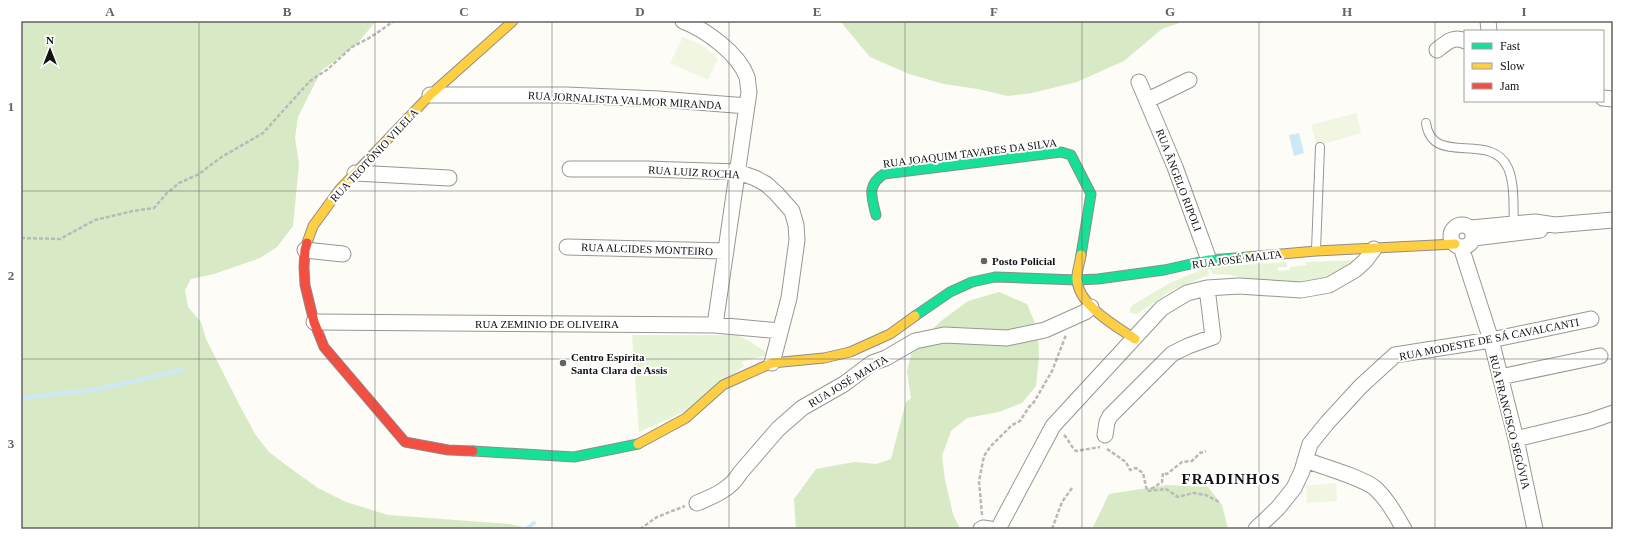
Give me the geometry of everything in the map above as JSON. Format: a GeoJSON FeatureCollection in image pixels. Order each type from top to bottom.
{"type":"FeatureCollection","features":[{"type":"Feature","properties":{"kind":"street","name":"RUA TEOTÔNIO VILELA"},"geometry":{"type":"LineString","coordinates":[[314,322],[305,285],[304,267],[305,250],[313,226],[336,194],[430,96],[513,21]]}},
{"type":"Feature","properties":{"kind":"street"},"geometry":{"type":"LineString","coordinates":[[683,21],[704,32],[726,48],[742,66],[747,78],[748,99],[715,325]]}},
{"type":"Feature","properties":{"kind":"street"},"geometry":{"type":"LineString","coordinates":[[1437,50],[1449,40],[1456,38],[1464,41]]}},
{"type":"Feature","properties":{"kind":"street"},"geometry":{"type":"LineString","coordinates":[[1148,100],[1188,80]]}},
{"type":"Feature","properties":{"kind":"street","name":"RUA ÂNGELO RIPOLI"},"geometry":{"type":"LineString","coordinates":[[1138,82],[1148,100],[1209,260]]}},
{"type":"Feature","properties":{"kind":"street","name":"RUA JORNALISTA VALMOR MIRANDA"},"geometry":{"type":"LineString","coordinates":[[430,96],[566,95],[659,99],[748,99]]}},
{"type":"Feature","properties":{"kind":"street","name":"RUA JOAQUIM TAVARES DA SILVA"},"geometry":{"type":"LineString","coordinates":[[876,215],[872,187],[877,177],[884,174],[1061,152],[1066,153],[1071,156],[1089,188],[1090,194],[1077,280]]}},
{"type":"Feature","properties":{"kind":"street","name":"RUA LUIZ ROCHA"},"geometry":{"type":"LineString","coordinates":[[570,169],[647,169],[738,172],[766,184],[776,193],[792,211],[796,225],[797,240],[789,298],[772,364]]}},
{"type":"Feature","properties":{"kind":"street"},"geometry":{"type":"LineString","coordinates":[[355,173],[449,178]]}},
{"type":"Feature","properties":{"kind":"street"},"geometry":{"type":"LineString","coordinates":[[1472,233],[1537,231],[1555,225],[1613,220]]}},
{"type":"Feature","properties":{"kind":"street"},"geometry":{"type":"LineString","coordinates":[[1472,233],[1514,223],[1536,222],[1555,225]]}},
{"type":"Feature","properties":{"kind":"street","name":"RUA JOSÉ MALTA"},"geometry":{"type":"LineString","coordinates":[[314,322],[324,347],[405,442],[448,450],[574,457],[635,446],[686,418],[723,385],[772,364],[824,358],[850,352],[890,334],[950,292],[972,282],[995,277],[1077,280],[1117,277],[1164,270],[1209,260],[1316,251],[1391,248],[1456,241],[1459,225],[1465,225],[1472,233]]}},
{"type":"Feature","properties":{"kind":"street"},"geometry":{"type":"LineString","coordinates":[[1456,241],[1469,245],[1472,233]]}},
{"type":"Feature","properties":{"kind":"street","name":"RUA FRANCISCO SEGÓVIA"},"geometry":{"type":"LineString","coordinates":[[1456,241],[1491,340],[1516,439],[1535,529]]}},
{"type":"Feature","properties":{"kind":"street","name":"RUA ALCIDES MONTEIRO"},"geometry":{"type":"LineString","coordinates":[[567,247],[726,251]]}},
{"type":"Feature","properties":{"kind":"street"},"geometry":{"type":"LineString","coordinates":[[988,529],[1053,426],[1135,339],[1162,308],[1187,293],[1207,288],[1239,286],[1301,290],[1329,285],[1355,270],[1365,261],[1374,249]]}},
{"type":"Feature","properties":{"kind":"street"},"geometry":{"type":"LineString","coordinates":[[305,250],[343,254]]}},
{"type":"Feature","properties":{"kind":"street"},"geometry":{"type":"LineString","coordinates":[[1077,280],[1079,290],[1091,307],[1135,339]]}},
{"type":"Feature","properties":{"kind":"street"},"geometry":{"type":"LineString","coordinates":[[1106,435],[1106,422],[1110,416],[1161,364],[1172,354],[1188,346],[1213,337],[1207,288]]}},
{"type":"Feature","properties":{"kind":"street","name":"RUA JOSÉ MALTA"},"geometry":{"type":"LineString","coordinates":[[697,503],[715,496],[735,481],[740,473],[778,429],[802,408],[844,384],[872,364],[886,358],[915,341],[944,335],[1008,338],[1045,330],[1085,312],[1091,307]]}},
{"type":"Feature","properties":{"kind":"street","name":"RUA MODESTE DE SÁ CAVALCANTI"},"geometry":{"type":"LineString","coordinates":[[1256,529],[1278,508],[1294,488],[1310,444],[1361,386],[1395,356],[1491,340],[1592,319]]}},
{"type":"Feature","properties":{"kind":"street","name":"RUA ZEMINIO DE OLIVEIRA"},"geometry":{"type":"LineString","coordinates":[[314,322],[715,325],[780,331]]}},
{"type":"Feature","properties":{"kind":"street"},"geometry":{"type":"LineString","coordinates":[[1500,377],[1600,356]]}},
{"type":"Feature","properties":{"kind":"street"},"geometry":{"type":"LineString","coordinates":[[1516,439],[1590,421],[1613,413]]}},
{"type":"Feature","properties":{"kind":"street"},"geometry":{"type":"LineString","coordinates":[[1305,460],[1374,487],[1388,502],[1404,529]]}},
{"type":"Feature","properties":{"kind":"lane"},"geometry":{"type":"LineString","coordinates":[[1426,123],[1429,137],[1434,142],[1445,147],[1486,150],[1501,158],[1507,166],[1510,174],[1514,223]]}},
{"type":"Feature","properties":{"kind":"lane"},"geometry":{"type":"LineString","coordinates":[[1316,251],[1320,147]]}},
{"type":"Feature","properties":{"kind":"path"},"geometry":{"type":"LineString","coordinates":[[21,238],[60,239],[95,220],[133,211],[154,208],[166,194],[179,183],[199,174],[220,158],[263,133],[310,81],[328,69],[352,47],[371,37],[394,21]]}},
{"type":"Feature","properties":{"kind":"path"},"geometry":{"type":"LineString","coordinates":[[988,529],[979,481],[984,456],[990,447],[1012,425],[1020,421],[1048,380],[1062,347],[1069,324],[1069,318]]}},
{"type":"Feature","properties":{"kind":"path"},"geometry":{"type":"LineString","coordinates":[[1053,426],[1065,436],[1072,448],[1076,451],[1101,447],[1111,451],[1126,462],[1130,470],[1136,468],[1143,473],[1147,491],[1151,489],[1154,491],[1166,489],[1178,496],[1193,493],[1206,495],[1219,502]]}},
{"type":"Feature","properties":{"kind":"path"},"geometry":{"type":"LineString","coordinates":[[1151,489],[1162,482],[1163,473],[1167,474],[1182,462],[1192,461],[1200,453],[1206,451]]}},
{"type":"Feature","properties":{"kind":"path"},"geometry":{"type":"LineString","coordinates":[[1052,529],[1062,502],[1072,488]]}},
{"type":"Feature","properties":{"kind":"path"},"geometry":{"type":"LineString","coordinates":[[640,529],[657,516],[676,508],[697,503]]}},
{"type":"Feature","properties":{"kind":"green space"},"geometry":{"type":"Polygon","coordinates":[[[21,21],[376,21],[357,44],[321,71],[298,117],[295,138],[299,164],[293,226],[277,247],[260,258],[214,274],[191,279],[185,290],[188,307],[201,322],[206,339],[255,434],[269,452],[318,488],[346,502],[388,515],[510,524],[531,529],[21,529],[21,21]]]}},
{"type":"Feature","properties":{"kind":"green space"},"geometry":{"type":"Polygon","coordinates":[[[840,21],[1185,21],[1162,29],[1124,61],[1077,82],[1032,93],[1008,96],[978,89],[944,84],[909,74],[870,57],[840,21]]]}},
{"type":"Feature","properties":{"kind":"green space"},"geometry":{"type":"Polygon","coordinates":[[[683,37],[702,45],[718,59],[708,80],[670,63],[683,37]]]}},
{"type":"Feature","properties":{"kind":"green space"},"geometry":{"type":"Polygon","coordinates":[[[1356,113],[1361,133],[1317,146],[1311,125],[1356,113]]]}},
{"type":"Feature","properties":{"kind":"green space"},"geometry":{"type":"Polygon","coordinates":[[[1359,260],[1316,284],[1249,280],[1232,275],[1212,274],[1211,267],[1286,262],[1287,267],[1278,267],[1278,271],[1290,270],[1290,267],[1306,265],[1306,262],[1359,260]]]}},
{"type":"Feature","properties":{"kind":"green space"},"geometry":{"type":"Polygon","coordinates":[[[1208,267],[1209,275],[1168,292],[1137,314],[1130,313],[1130,308],[1134,304],[1170,283],[1208,267]]]}},
{"type":"Feature","properties":{"kind":"green space"},"geometry":{"type":"Polygon","coordinates":[[[999,292],[1027,304],[1038,330],[1039,357],[1036,386],[1022,403],[999,412],[967,418],[951,431],[942,456],[945,480],[953,514],[960,529],[796,529],[794,499],[816,469],[854,462],[876,464],[891,459],[906,402],[911,398],[907,371],[913,347],[941,321],[968,301],[999,292]]]}},
{"type":"Feature","properties":{"kind":"green space"},"geometry":{"type":"Polygon","coordinates":[[[632,335],[739,335],[765,351],[767,355],[741,362],[744,366],[688,410],[639,432],[632,335]]]}},
{"type":"Feature","properties":{"kind":"green space"},"geometry":{"type":"Polygon","coordinates":[[[1336,483],[1337,501],[1307,503],[1306,486],[1336,483]]]}},
{"type":"Feature","properties":{"kind":"green space"},"geometry":{"type":"Polygon","coordinates":[[[1167,485],[1208,487],[1222,505],[1228,529],[1092,529],[1109,494],[1167,485]]]}},
{"type":"Feature","properties":{"kind":"water"},"geometry":{"type":"Polygon","coordinates":[[[1299,133],[1304,153],[1294,156],[1289,135],[1299,133]]]}},
{"type":"Feature","properties":{"kind":"waterway"},"geometry":{"type":"LineString","coordinates":[[21,398],[99,389],[182,370]]}},
{"type":"Feature","properties":{"kind":"waterway"},"geometry":{"type":"LineString","coordinates":[[526,529],[534,523]]}},
{"type":"Feature","properties":{"kind":"traffic: fast"},"geometry":{"type":"LineString","coordinates":[[876,215],[872,192],[878,178],[884,174],[1061,152],[1071,155],[1091,194],[1081,255]]}},
{"type":"Feature","properties":{"kind":"traffic: fast"},"geometry":{"type":"LineString","coordinates":[[915,316],[950,292],[972,282],[995,277],[1077,280],[1098,279],[1164,270],[1209,260],[1248,257]]}},
{"type":"Feature","properties":{"kind":"traffic: fast"},"geometry":{"type":"LineString","coordinates":[[473,451],[574,457],[638,444]]}},
{"type":"Feature","properties":{"kind":"traffic: slow"},"geometry":{"type":"LineString","coordinates":[[307,243],[313,226],[340,189],[430,95],[513,21]]}},
{"type":"Feature","properties":{"kind":"traffic: slow"},"geometry":{"type":"LineString","coordinates":[[1248,257],[1316,251],[1455,244]]}},
{"type":"Feature","properties":{"kind":"traffic: slow"},"geometry":{"type":"LineString","coordinates":[[1081,255],[1077,280],[1079,289],[1084,298],[1091,307],[1135,339]]}},
{"type":"Feature","properties":{"kind":"traffic: slow"},"geometry":{"type":"LineString","coordinates":[[638,444],[686,418],[723,385],[772,363],[824,358],[850,352],[890,334],[915,316]]}},
{"type":"Feature","properties":{"kind":"traffic: jam"},"geometry":{"type":"LineString","coordinates":[[307,243],[304,267],[305,285],[314,322],[324,347],[405,442],[448,450],[473,451]]}},
{"type":"Feature","properties":{"kind":"place","name":"Posto Policial"},"geometry":{"type":"Point","coordinates":[984,261]}},
{"type":"Feature","properties":{"kind":"place","name":"Centro Espírita Santa Clara de Assis"},"geometry":{"type":"Point","coordinates":[563,363]}},
{"type":"Feature","properties":{"kind":"district","name":"FRADINHOS"},"geometry":{"type":"Point","coordinates":[1231,479]}}]}
